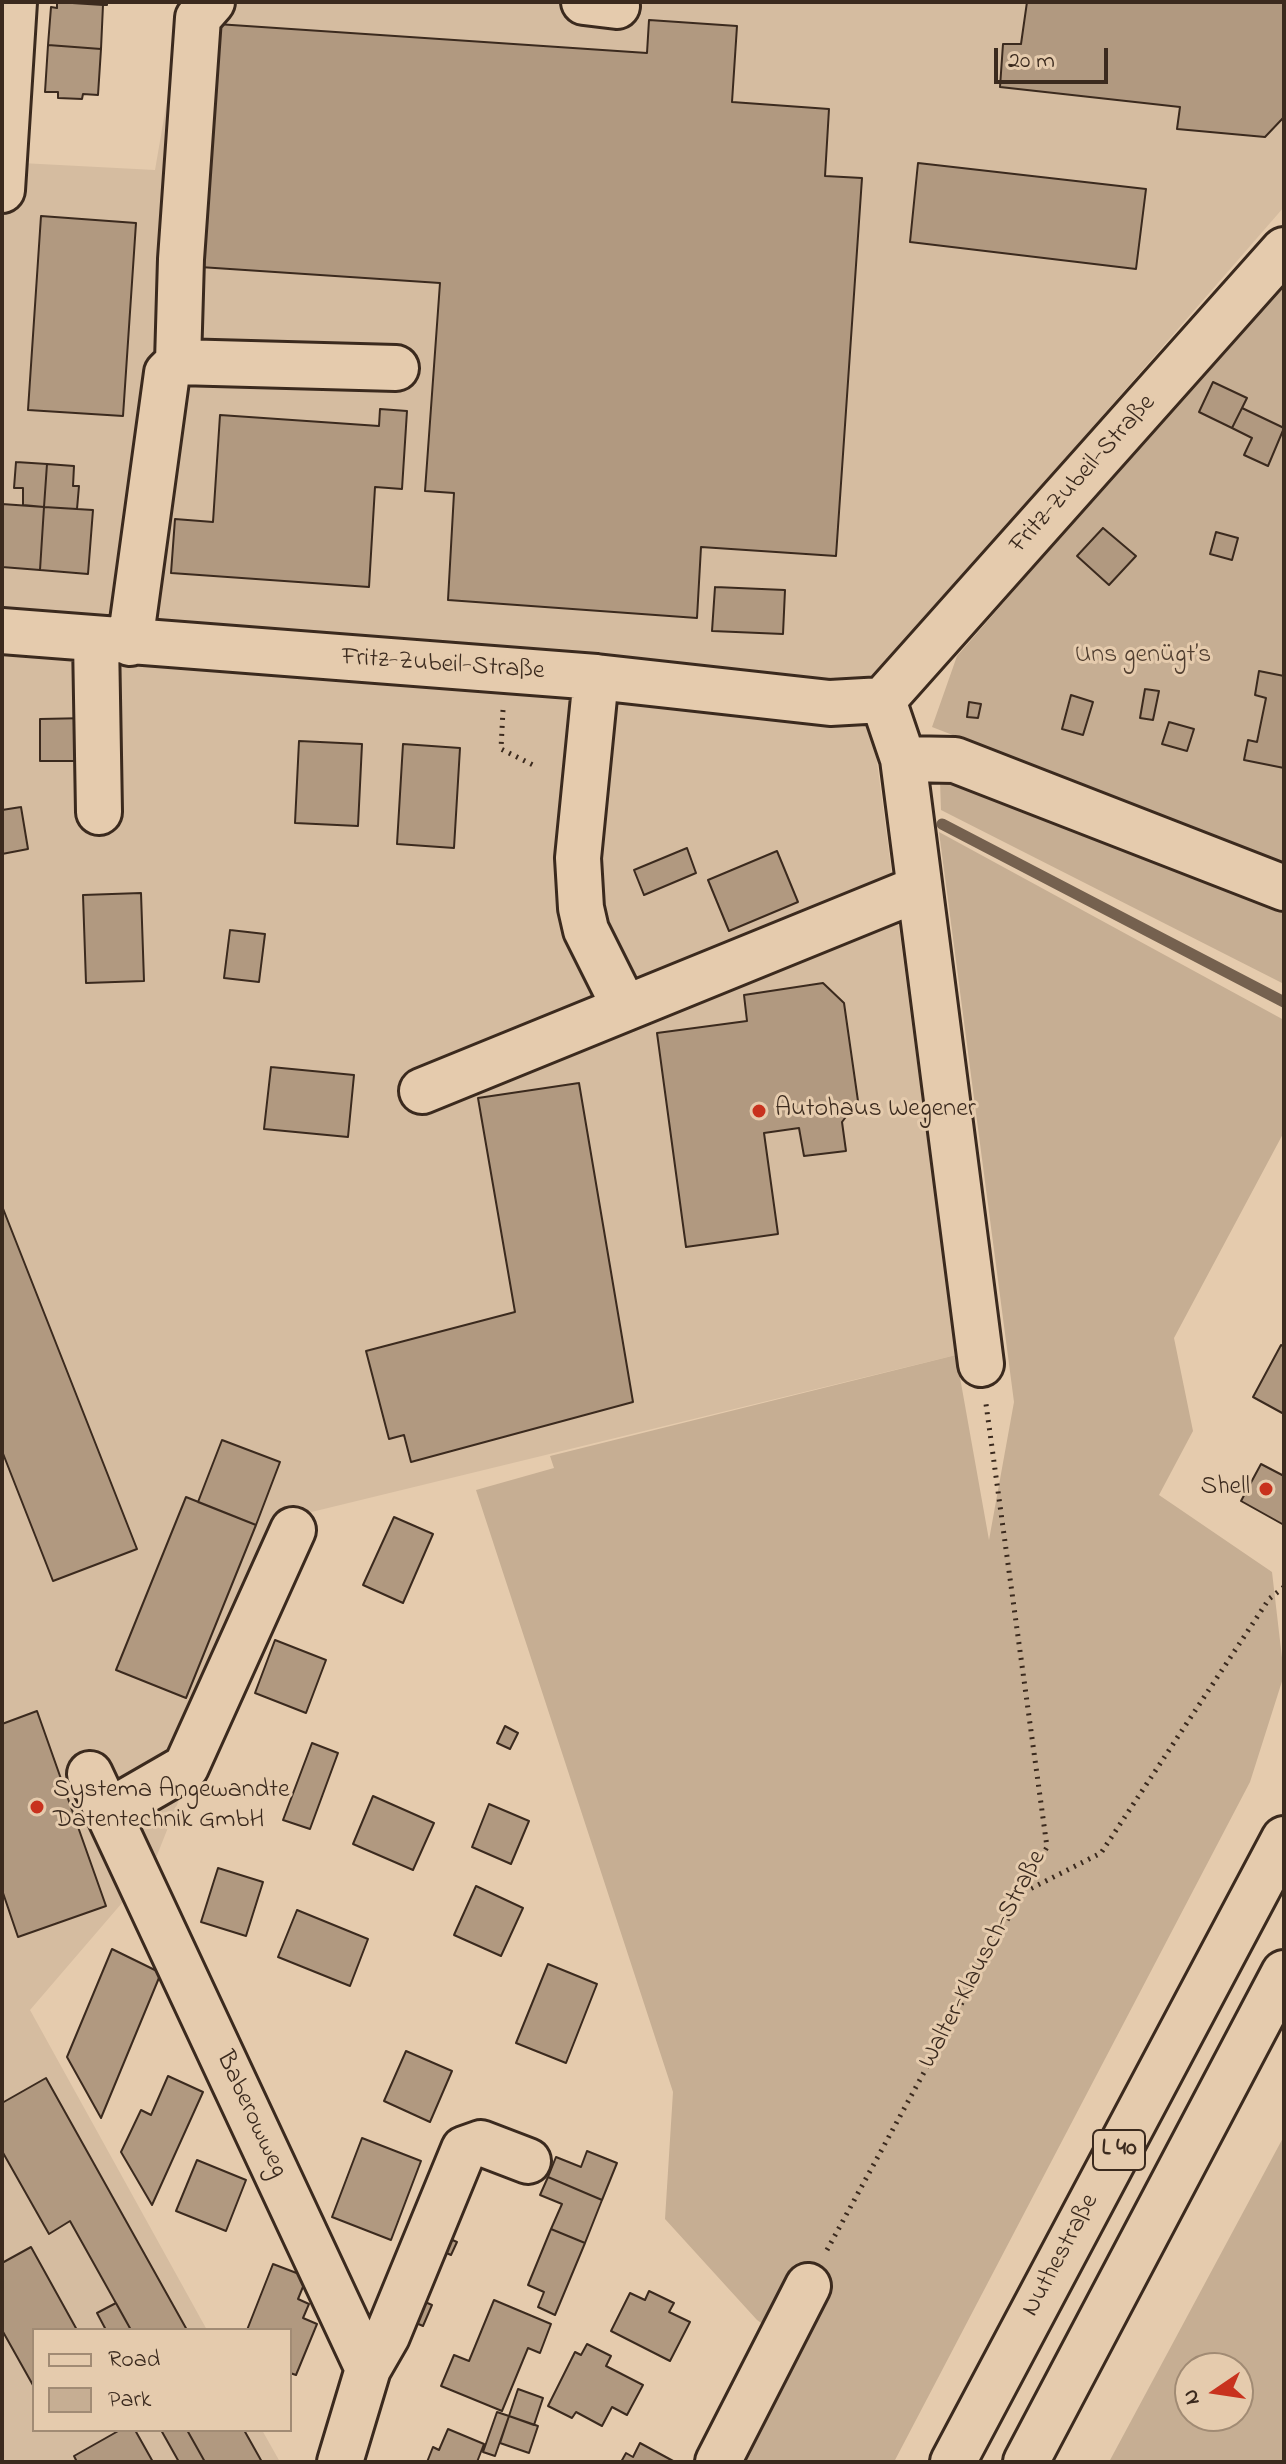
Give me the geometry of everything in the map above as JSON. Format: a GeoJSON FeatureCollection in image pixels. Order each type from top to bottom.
{"type":"FeatureCollection","features":[{"type":"Feature","properties":{"kind":"main road"},"geometry":{"type":"LineString","coordinates":[[2,190],[14,2]]}},
{"type":"Feature","properties":{"kind":"main road"},"geometry":{"type":"LineString","coordinates":[[99,812],[113,641],[167,373],[178,362],[181,259],[198,18],[212,2]]}},
{"type":"Feature","properties":{"kind":"main road","name":"Fritz-Zubeil-Straße"},"geometry":{"type":"LineString","coordinates":[[2,631],[596,677],[830,703],[883,700],[1284,250]]}},
{"type":"Feature","properties":{"kind":"main road"},"geometry":{"type":"LineString","coordinates":[[178,362],[396,368]]}},
{"type":"Feature","properties":{"kind":"main road"},"geometry":{"type":"LineString","coordinates":[[596,677],[578,858],[581,908],[586,930],[625,1008]]}},
{"type":"Feature","properties":{"kind":"main road"},"geometry":{"type":"LineString","coordinates":[[883,700],[903,759],[981,1364]]}},
{"type":"Feature","properties":{"kind":"main road"},"geometry":{"type":"LineString","coordinates":[[903,759],[955,760],[1284,888]]}},
{"type":"Feature","properties":{"kind":"main road"},"geometry":{"type":"LineString","coordinates":[[422,1091],[918,889]]}},
{"type":"Feature","properties":{"kind":"main road","name":"Baberowweg"},"geometry":{"type":"LineString","coordinates":[[293,1530],[186,1767],[99,1793],[368,2369]]}},
{"type":"Feature","properties":{"kind":"main road","name":"Nuthestraße"},"geometry":{"type":"LineString","coordinates":[[953,2462],[1284,1839]]}},
{"type":"Feature","properties":{"kind":"main road","name":"L 40"},"geometry":{"type":"LineString","coordinates":[[1026,2462],[1284,1973]]}},
{"type":"Feature","properties":{"kind":"main road"},"geometry":{"type":"LineString","coordinates":[[340,2462],[368,2369],[387,2336],[464,2149],[481,2143],[528,2161]]}},
{"type":"Feature","properties":{"kind":"main road"},"geometry":{"type":"LineString","coordinates":[[718,2462],[808,2286]]}},
{"type":"Feature","properties":{"kind":"path"},"geometry":{"type":"LineString","coordinates":[[502,726],[501,749],[533,765]]}},
{"type":"Feature","properties":{"kind":"path","name":"Walter-Klausch-Straße"},"geometry":{"type":"LineString","coordinates":[[808,2286],[1047,1847],[981,1364]]}},
{"type":"Feature","properties":{"kind":"path"},"geometry":{"type":"LineString","coordinates":[[1022,1893],[1101,1853],[1269,1599],[1284,1587]]}},
{"type":"Feature","properties":{"kind":"shaded area"},"geometry":{"type":"Polygon","coordinates":[[[184,2],[1284,2],[1284,207],[885,666],[875,747],[956,1355],[291,1517],[152,1868],[30,2010],[206,2328],[32,2328],[32,2432],[263,2432],[280,2462],[2,2462],[2,162],[155,170],[184,2]]]}},
{"type":"Feature","properties":{"kind":"green space","name":"Uns genügt’s"},"geometry":{"type":"Polygon","coordinates":[[[1284,281],[1284,863],[932,727],[957,656],[1284,281]]]}},
{"type":"Feature","properties":{"kind":"green space"},"geometry":{"type":"Polygon","coordinates":[[[940,780],[1284,905],[1284,984],[941,810],[940,780]]]}},
{"type":"Feature","properties":{"kind":"green space"},"geometry":{"type":"Polygon","coordinates":[[[939,832],[1284,1020],[1284,1132],[1174,1338],[1193,1431],[1159,1495],[1272,1572],[1284,1675],[1250,1782],[894,2462],[740,2462],[796,2348],[757,2320],[665,2219],[673,2092],[476,1490],[554,1468],[550,1456],[956,1355],[989,1540],[1014,1402],[939,832]]]}},
{"type":"Feature","properties":{"kind":"green space"},"geometry":{"type":"Polygon","coordinates":[[[1284,2136],[1284,2462],[1109,2462],[1284,2136]]]}},
{"type":"Feature","properties":{"kind":"building"},"geometry":{"type":"Polygon","coordinates":[[[57,2],[103,5],[101,49],[48,45],[51,7],[57,8],[57,2]]]}},
{"type":"Feature","properties":{"kind":"building"},"geometry":{"type":"Polygon","coordinates":[[[65,2],[107,2],[107,5],[65,2]]]}},
{"type":"Feature","properties":{"kind":"building"},"geometry":{"type":"Polygon","coordinates":[[[1027,2],[1284,2],[1284,117],[1265,137],[1177,129],[1180,107],[1000,87],[1003,44],[1021,44],[1027,2]]]}},
{"type":"Feature","properties":{"kind":"building"},"geometry":{"type":"Polygon","coordinates":[[[649,20],[737,26],[732,102],[829,109],[825,176],[862,178],[836,556],[701,547],[697,618],[448,600],[454,493],[425,491],[440,283],[200,267],[217,24],[647,53],[649,20]]]}},
{"type":"Feature","properties":{"kind":"building"},"geometry":{"type":"Polygon","coordinates":[[[48,45],[101,49],[98,95],[83,94],[82,99],[58,98],[58,92],[45,92],[48,45]]]}},
{"type":"Feature","properties":{"kind":"building"},"geometry":{"type":"Polygon","coordinates":[[[918,163],[1146,189],[1136,269],[910,242],[918,163]]]}},
{"type":"Feature","properties":{"kind":"building"},"geometry":{"type":"Polygon","coordinates":[[[41,216],[136,223],[123,416],[28,410],[41,216]]]}},
{"type":"Feature","properties":{"kind":"building"},"geometry":{"type":"Polygon","coordinates":[[[1213,382],[1247,398],[1232,428],[1199,412],[1213,382]]]}},
{"type":"Feature","properties":{"kind":"building"},"geometry":{"type":"Polygon","coordinates":[[[1242,408],[1284,428],[1268,466],[1244,455],[1252,438],[1232,428],[1242,408]]]}},
{"type":"Feature","properties":{"kind":"building"},"geometry":{"type":"Polygon","coordinates":[[[380,409],[407,411],[402,489],[375,487],[369,587],[171,573],[175,519],[213,522],[220,415],[379,426],[380,409]]]}},
{"type":"Feature","properties":{"kind":"building"},"geometry":{"type":"Polygon","coordinates":[[[16,462],[47,464],[44,507],[23,505],[23,488],[14,488],[16,462]]]}},
{"type":"Feature","properties":{"kind":"building"},"geometry":{"type":"Polygon","coordinates":[[[47,464],[74,466],[73,486],[79,486],[77,509],[44,507],[47,464]]]}},
{"type":"Feature","properties":{"kind":"building"},"geometry":{"type":"Polygon","coordinates":[[[2,504],[44,507],[40,570],[2,567],[2,504]]]}},
{"type":"Feature","properties":{"kind":"building"},"geometry":{"type":"Polygon","coordinates":[[[44,507],[93,510],[88,574],[40,570],[44,507]]]}},
{"type":"Feature","properties":{"kind":"building"},"geometry":{"type":"Polygon","coordinates":[[[1103,528],[1136,556],[1109,585],[1077,556],[1103,528]]]}},
{"type":"Feature","properties":{"kind":"building"},"geometry":{"type":"Polygon","coordinates":[[[1216,532],[1238,538],[1232,560],[1210,554],[1216,532]]]}},
{"type":"Feature","properties":{"kind":"building"},"geometry":{"type":"Polygon","coordinates":[[[715,587],[785,590],[783,634],[712,631],[715,587]]]}},
{"type":"Feature","properties":{"kind":"building"},"geometry":{"type":"Polygon","coordinates":[[[1259,671],[1284,676],[1284,768],[1244,760],[1248,740],[1257,742],[1266,698],[1255,695],[1259,671]]]}},
{"type":"Feature","properties":{"kind":"building"},"geometry":{"type":"Polygon","coordinates":[[[1145,689],[1159,691],[1153,720],[1140,718],[1145,689]]]}},
{"type":"Feature","properties":{"kind":"building"},"geometry":{"type":"Polygon","coordinates":[[[1071,695],[1093,702],[1083,735],[1062,729],[1071,695]]]}},
{"type":"Feature","properties":{"kind":"building"},"geometry":{"type":"Polygon","coordinates":[[[969,702],[981,704],[978,718],[967,717],[969,702]]]}},
{"type":"Feature","properties":{"kind":"building"},"geometry":{"type":"Polygon","coordinates":[[[89,718],[89,761],[40,761],[40,719],[89,718]]]}},
{"type":"Feature","properties":{"kind":"building"},"geometry":{"type":"Polygon","coordinates":[[[1169,722],[1194,729],[1187,751],[1162,744],[1169,722]]]}},
{"type":"Feature","properties":{"kind":"building"},"geometry":{"type":"Polygon","coordinates":[[[299,741],[362,744],[358,826],[295,823],[299,741]]]}},
{"type":"Feature","properties":{"kind":"building"},"geometry":{"type":"Polygon","coordinates":[[[403,744],[460,748],[454,848],[397,844],[403,744]]]}},
{"type":"Feature","properties":{"kind":"building"},"geometry":{"type":"Polygon","coordinates":[[[21,807],[28,849],[2,854],[2,810],[21,807]]]}},
{"type":"Feature","properties":{"kind":"building"},"geometry":{"type":"Polygon","coordinates":[[[687,848],[696,873],[644,895],[634,870],[687,848]]]}},
{"type":"Feature","properties":{"kind":"building"},"geometry":{"type":"Polygon","coordinates":[[[777,851],[798,902],[729,931],[708,880],[777,851]]]}},
{"type":"Feature","properties":{"kind":"building"},"geometry":{"type":"Polygon","coordinates":[[[141,893],[144,981],[86,983],[83,895],[141,893]]]}},
{"type":"Feature","properties":{"kind":"building"},"geometry":{"type":"Polygon","coordinates":[[[230,930],[265,934],[259,982],[224,978],[230,930]]]}},
{"type":"Feature","properties":{"kind":"building","name":"Autohaus Wegener"},"geometry":{"type":"Polygon","coordinates":[[[823,983],[844,1003],[858,1101],[842,1122],[846,1151],[804,1156],[799,1128],[764,1133],[778,1234],[686,1247],[657,1033],[747,1021],[744,995],[823,983]]]}},
{"type":"Feature","properties":{"kind":"building"},"geometry":{"type":"Polygon","coordinates":[[[271,1067],[354,1075],[348,1137],[264,1129],[271,1067]]]}},
{"type":"Feature","properties":{"kind":"building"},"geometry":{"type":"Polygon","coordinates":[[[579,1083],[633,1402],[411,1462],[404,1435],[389,1439],[366,1351],[515,1312],[478,1098],[579,1083]]]}},
{"type":"Feature","properties":{"kind":"building"},"geometry":{"type":"Polygon","coordinates":[[[2,1206],[137,1549],[53,1581],[2,1451],[2,1206]]]}},
{"type":"Feature","properties":{"kind":"building","name":"Shell"},"geometry":{"type":"Polygon","coordinates":[[[1281,1345],[1284,1347],[1284,1414],[1253,1397],[1281,1345]]]}},
{"type":"Feature","properties":{"kind":"building"},"geometry":{"type":"Polygon","coordinates":[[[222,1440],[280,1462],[256,1525],[198,1502],[222,1440]]]}},
{"type":"Feature","properties":{"kind":"building","name":"Shell"},"geometry":{"type":"Polygon","coordinates":[[[1261,1464],[1284,1476],[1284,1525],[1241,1501],[1261,1464]]]}},
{"type":"Feature","properties":{"kind":"building"},"geometry":{"type":"Polygon","coordinates":[[[186,1497],[256,1525],[186,1698],[116,1670],[186,1497]]]}},
{"type":"Feature","properties":{"kind":"building"},"geometry":{"type":"Polygon","coordinates":[[[394,1517],[433,1534],[403,1603],[363,1585],[394,1517]]]}},
{"type":"Feature","properties":{"kind":"building"},"geometry":{"type":"Polygon","coordinates":[[[275,1640],[326,1660],[306,1713],[255,1693],[275,1640]]]}},
{"type":"Feature","properties":{"kind":"building","name":"Systema Angewandte Datentechnik GmbH"},"geometry":{"type":"Polygon","coordinates":[[[37,1711],[106,1906],[18,1937],[2,1890],[2,1724],[37,1711]]]}},
{"type":"Feature","properties":{"kind":"building"},"geometry":{"type":"Polygon","coordinates":[[[505,1726],[518,1733],[510,1749],[497,1743],[505,1726]]]}},
{"type":"Feature","properties":{"kind":"building"},"geometry":{"type":"Polygon","coordinates":[[[312,1743],[338,1753],[310,1829],[283,1820],[312,1743]]]}},
{"type":"Feature","properties":{"kind":"building"},"geometry":{"type":"Polygon","coordinates":[[[373,1796],[434,1823],[413,1870],[353,1844],[373,1796]]]}},
{"type":"Feature","properties":{"kind":"building"},"geometry":{"type":"Polygon","coordinates":[[[489,1804],[529,1821],[511,1864],[472,1847],[489,1804]]]}},
{"type":"Feature","properties":{"kind":"building"},"geometry":{"type":"Polygon","coordinates":[[[218,1868],[263,1882],[246,1936],[201,1922],[218,1868]]]}},
{"type":"Feature","properties":{"kind":"building"},"geometry":{"type":"Polygon","coordinates":[[[476,1886],[523,1908],[501,1956],[454,1935],[476,1886]]]}},
{"type":"Feature","properties":{"kind":"building"},"geometry":{"type":"Polygon","coordinates":[[[297,1910],[368,1939],[350,1986],[278,1957],[297,1910]]]}},
{"type":"Feature","properties":{"kind":"building"},"geometry":{"type":"Polygon","coordinates":[[[112,1949],[161,1973],[101,2118],[67,2057],[112,1949]]]}},
{"type":"Feature","properties":{"kind":"building"},"geometry":{"type":"Polygon","coordinates":[[[548,1964],[597,1984],[566,2063],[516,2043],[548,1964]]]}},
{"type":"Feature","properties":{"kind":"building"},"geometry":{"type":"Polygon","coordinates":[[[406,2051],[452,2071],[430,2122],[384,2101],[406,2051]]]}},
{"type":"Feature","properties":{"kind":"building"},"geometry":{"type":"Polygon","coordinates":[[[168,2076],[203,2092],[152,2205],[121,2152],[141,2110],[151,2115],[168,2076]]]}},
{"type":"Feature","properties":{"kind":"building"},"geometry":{"type":"Polygon","coordinates":[[[46,2078],[186,2328],[130,2328],[70,2221],[49,2234],[2,2151],[2,2103],[46,2078]]]}},
{"type":"Feature","properties":{"kind":"building"},"geometry":{"type":"Polygon","coordinates":[[[362,2138],[421,2161],[391,2240],[332,2217],[362,2138]]]}},
{"type":"Feature","properties":{"kind":"building"},"geometry":{"type":"Polygon","coordinates":[[[587,2151],[617,2163],[602,2200],[548,2177],[556,2157],[581,2167],[587,2151]]]}},
{"type":"Feature","properties":{"kind":"building"},"geometry":{"type":"Polygon","coordinates":[[[197,2160],[246,2180],[226,2231],[176,2211],[197,2160]]]}},
{"type":"Feature","properties":{"kind":"building"},"geometry":{"type":"Polygon","coordinates":[[[548,2177],[602,2200],[585,2243],[551,2229],[562,2204],[540,2195],[548,2177]]]}},
{"type":"Feature","properties":{"kind":"building"},"geometry":{"type":"Polygon","coordinates":[[[551,2229],[585,2243],[555,2315],[538,2307],[544,2292],[528,2285],[551,2229]]]}},
{"type":"Feature","properties":{"kind":"building"},"geometry":{"type":"Polygon","coordinates":[[[441,2235],[457,2242],[451,2255],[435,2248],[441,2235]]]}},
{"type":"Feature","properties":{"kind":"building"},"geometry":{"type":"Polygon","coordinates":[[[31,2247],[76,2328],[32,2328],[32,2383],[2,2330],[2,2263],[31,2247]]]}},
{"type":"Feature","properties":{"kind":"building"},"geometry":{"type":"Polygon","coordinates":[[[273,2264],[307,2277],[298,2299],[309,2304],[303,2318],[317,2324],[296,2375],[292,2374],[292,2328],[248,2328],[273,2264]]]}},
{"type":"Feature","properties":{"kind":"building"},"geometry":{"type":"Polygon","coordinates":[[[649,2291],[674,2303],[669,2312],[690,2322],[670,2361],[611,2331],[630,2293],[645,2300],[649,2291]]]}},
{"type":"Feature","properties":{"kind":"building"},"geometry":{"type":"Polygon","coordinates":[[[416,2298],[432,2305],[423,2326],[407,2319],[416,2298]]]}},
{"type":"Feature","properties":{"kind":"building"},"geometry":{"type":"Polygon","coordinates":[[[494,2300],[551,2324],[540,2353],[528,2348],[502,2411],[441,2386],[454,2355],[469,2361],[494,2300]]]}},
{"type":"Feature","properties":{"kind":"building"},"geometry":{"type":"Polygon","coordinates":[[[116,2303],[130,2328],[105,2328],[97,2313],[116,2303]]]}},
{"type":"Feature","properties":{"kind":"building"},"geometry":{"type":"Polygon","coordinates":[[[587,2344],[611,2356],[606,2366],[643,2385],[627,2415],[612,2407],[602,2426],[576,2412],[572,2418],[548,2406],[575,2352],[581,2355],[587,2344]]]}},
{"type":"Feature","properties":{"kind":"building"},"geometry":{"type":"Polygon","coordinates":[[[518,2389],[543,2398],[534,2425],[509,2416],[518,2389]]]}},
{"type":"Feature","properties":{"kind":"building"},"geometry":{"type":"Polygon","coordinates":[[[497,2412],[509,2416],[495,2456],[483,2452],[497,2412]]]}},
{"type":"Feature","properties":{"kind":"building"},"geometry":{"type":"Polygon","coordinates":[[[509,2416],[538,2426],[529,2453],[500,2443],[509,2416]]]}},
{"type":"Feature","properties":{"kind":"building"},"geometry":{"type":"Polygon","coordinates":[[[448,2429],[484,2444],[477,2462],[427,2462],[433,2447],[439,2450],[448,2429]]]}},
{"type":"Feature","properties":{"kind":"building"},"geometry":{"type":"Polygon","coordinates":[[[116,2432],[136,2432],[153,2462],[77,2462],[74,2456],[116,2432]]]}},
{"type":"Feature","properties":{"kind":"building"},"geometry":{"type":"Polygon","coordinates":[[[162,2432],[188,2432],[205,2462],[179,2462],[162,2432]]]}},
{"type":"Feature","properties":{"kind":"building"},"geometry":{"type":"Polygon","coordinates":[[[188,2432],[245,2432],[262,2462],[205,2462],[188,2432]]]}},
{"type":"Feature","properties":{"kind":"building"},"geometry":{"type":"Polygon","coordinates":[[[640,2443],[675,2462],[621,2462],[626,2453],[633,2457],[640,2443]]]}},
{"type":"Feature","properties":{"kind":"waterway"},"geometry":{"type":"LineString","coordinates":[[942,824],[1284,1002]]}},
{"type":"Feature","properties":{"kind":"place","name":"Autohaus Wegener"},"geometry":{"type":"Point","coordinates":[759,1111]}},
{"type":"Feature","properties":{"kind":"place","name":"Shell"},"geometry":{"type":"Point","coordinates":[1266,1489]}},
{"type":"Feature","properties":{"kind":"place","name":"Systema Angewandte Datentechnik GmbH"},"geometry":{"type":"Point","coordinates":[37,1807]}}]}
